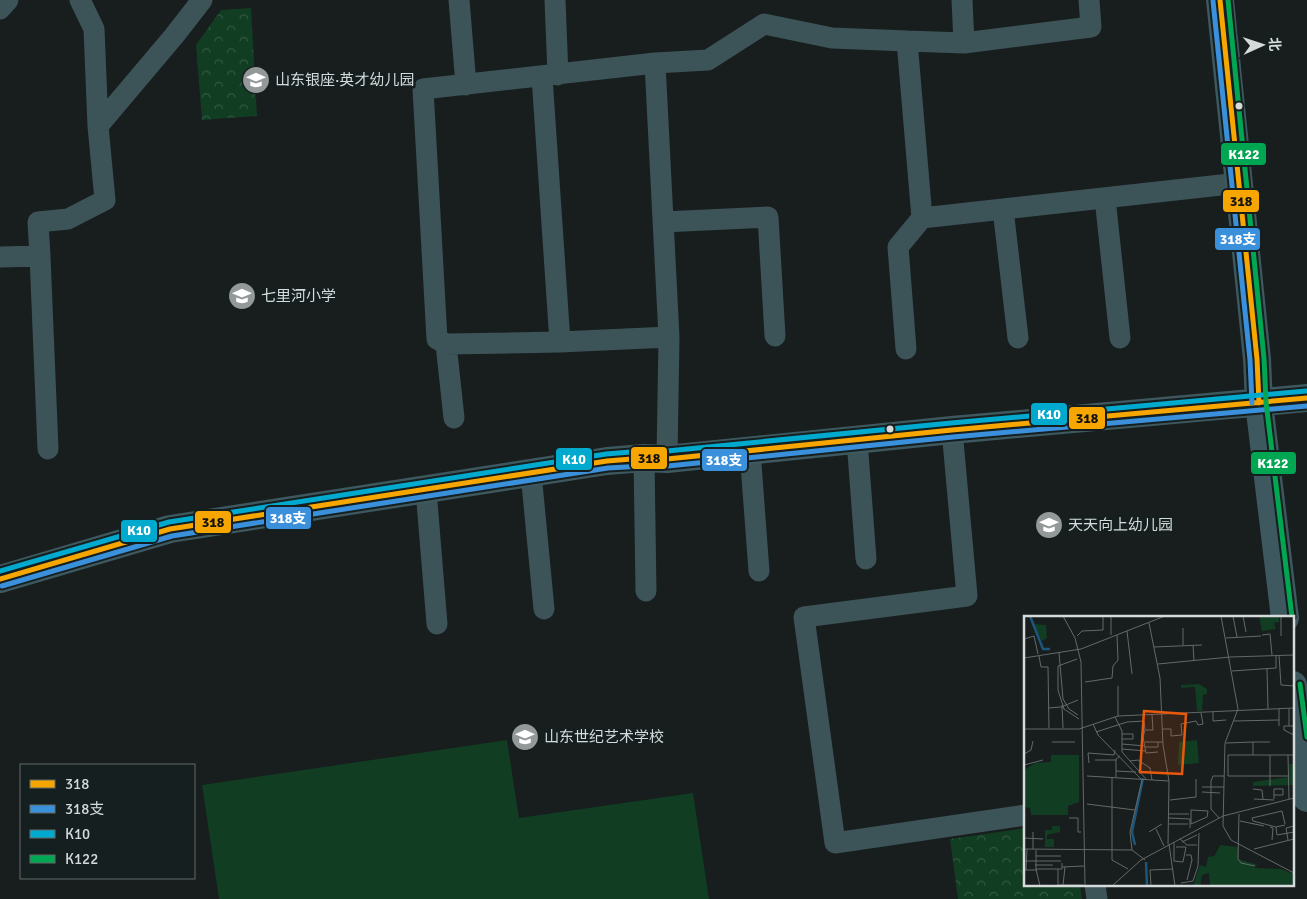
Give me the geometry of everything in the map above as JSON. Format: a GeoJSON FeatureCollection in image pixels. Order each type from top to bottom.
{"type":"FeatureCollection","features":[{"type":"Feature","properties":{"kind":"main road"},"geometry":{"type":"LineString","coordinates":[[1220,0],[1257,359],[1259,403],[1285,616]]}},
{"type":"Feature","properties":{"kind":"main road"},"geometry":{"type":"LineString","coordinates":[[0,579],[170,529],[607,461],[750,451],[952,430],[1307,398]]}},
{"type":"Feature","properties":{"kind":"main road"},"geometry":{"type":"LineString","coordinates":[[1294,692],[1307,798]]}},
{"type":"Feature","properties":{"kind":"street"},"geometry":{"type":"LineString","coordinates":[[0,9],[8,0]]}},
{"type":"Feature","properties":{"kind":"street"},"geometry":{"type":"LineString","coordinates":[[48,449],[38,222],[68,219],[105,200],[98,126],[94,29],[80,0]]}},
{"type":"Feature","properties":{"kind":"street"},"geometry":{"type":"LineString","coordinates":[[98,126],[202,0]]}},
{"type":"Feature","properties":{"kind":"street"},"geometry":{"type":"LineString","coordinates":[[459,0],[466,84]]}},
{"type":"Feature","properties":{"kind":"street"},"geometry":{"type":"LineString","coordinates":[[555,0],[550,76],[560,342]]}},
{"type":"Feature","properties":{"kind":"street"},"geometry":{"type":"LineString","coordinates":[[962,0],[964,43]]}},
{"type":"Feature","properties":{"kind":"street"},"geometry":{"type":"LineString","coordinates":[[669,337],[560,342],[446,344],[437,339],[423,89],[655,63],[708,60],[764,24],[832,38],[964,43],[1091,27],[1089,0]]}},
{"type":"Feature","properties":{"kind":"street"},"geometry":{"type":"LineString","coordinates":[[906,41],[922,218]]}},
{"type":"Feature","properties":{"kind":"street"},"geometry":{"type":"LineString","coordinates":[[646,592],[655,458],[669,337],[655,63]]}},
{"type":"Feature","properties":{"kind":"street"},"geometry":{"type":"LineString","coordinates":[[906,349],[898,247],[922,218],[1239,183]]}},
{"type":"Feature","properties":{"kind":"street"},"geometry":{"type":"LineString","coordinates":[[1105,198],[1120,338]]}},
{"type":"Feature","properties":{"kind":"street"},"geometry":{"type":"LineString","coordinates":[[1003,209],[1018,338]]}},
{"type":"Feature","properties":{"kind":"street"},"geometry":{"type":"LineString","coordinates":[[663,222],[768,217],[775,336]]}},
{"type":"Feature","properties":{"kind":"street"},"geometry":{"type":"LineString","coordinates":[[0,257],[40,256]]}},
{"type":"Feature","properties":{"kind":"street"},"geometry":{"type":"LineString","coordinates":[[446,344],[454,418]]}},
{"type":"Feature","properties":{"kind":"street"},"geometry":{"type":"LineString","coordinates":[[952,430],[967,596],[804,617],[835,843],[1024,815]]}},
{"type":"Feature","properties":{"kind":"street"},"geometry":{"type":"LineString","coordinates":[[857,440],[866,559]]}},
{"type":"Feature","properties":{"kind":"street"},"geometry":{"type":"LineString","coordinates":[[750,451],[759,570]]}},
{"type":"Feature","properties":{"kind":"street"},"geometry":{"type":"LineString","coordinates":[[531,474],[544,609]]}},
{"type":"Feature","properties":{"kind":"street"},"geometry":{"type":"LineString","coordinates":[[426,490],[437,624]]}},
{"type":"Feature","properties":{"kind":"street"},"geometry":{"type":"LineString","coordinates":[[1095,886],[1097,899]]}},
{"type":"Feature","properties":{"kind":"green space"},"geometry":{"type":"Polygon","coordinates":[[[251,8],[257,116],[202,120],[196,45],[221,10],[251,8]]]}},
{"type":"Feature","properties":{"kind":"green space"},"geometry":{"type":"Polygon","coordinates":[[[507,740],[519,818],[693,793],[709,899],[219,899],[202,785],[507,740]]]}},
{"type":"Feature","properties":{"kind":"green space"},"geometry":{"type":"Polygon","coordinates":[[[1024,828],[1024,886],[1080,886],[1082,899],[958,899],[950,839],[1024,828]]]}},
{"type":"Feature","properties":{"kind":"transit line","name":"318"},"geometry":{"type":"LineString","coordinates":[[1220,0],[1257,359],[1259,403]]}},
{"type":"Feature","properties":{"kind":"transit line","name":"K122"},"geometry":{"type":"LineString","coordinates":[[1228,0],[1264,358],[1266,402],[1292,616]]}},
{"type":"Feature","properties":{"kind":"transit line","name":"318支"},"geometry":{"type":"LineString","coordinates":[[1213,1],[1250,360],[1252,403]]}},
{"type":"Feature","properties":{"kind":"transit line","name":"K10"},"geometry":{"type":"LineString","coordinates":[[0,571],[169,522],[606,454],[667,451],[1306,391]]}},
{"type":"Feature","properties":{"kind":"transit line","name":"318"},"geometry":{"type":"LineString","coordinates":[[0,579],[170,529],[607,461],[644,458],[667,459],[952,430],[1307,398]]}},
{"type":"Feature","properties":{"kind":"transit line","name":"318支"},"geometry":{"type":"LineString","coordinates":[[2,586],[172,536],[608,468],[668,466],[953,437],[1307,406]]}},
{"type":"Feature","properties":{"kind":"transit line","name":"K122"},"geometry":{"type":"LineString","coordinates":[[1300,684],[1307,737]]}},
{"type":"Feature","properties":{"kind":"place","name":"山东银座·英才幼儿园"},"geometry":{"type":"Point","coordinates":[256,80]}},
{"type":"Feature","properties":{"kind":"place","name":"七里河小学"},"geometry":{"type":"Point","coordinates":[242,296]}},
{"type":"Feature","properties":{"kind":"place","name":"天天向上幼儿园"},"geometry":{"type":"Point","coordinates":[1049,525]}},
{"type":"Feature","properties":{"kind":"place","name":"山东世纪艺术学校"},"geometry":{"type":"Point","coordinates":[525,737]}}]}
